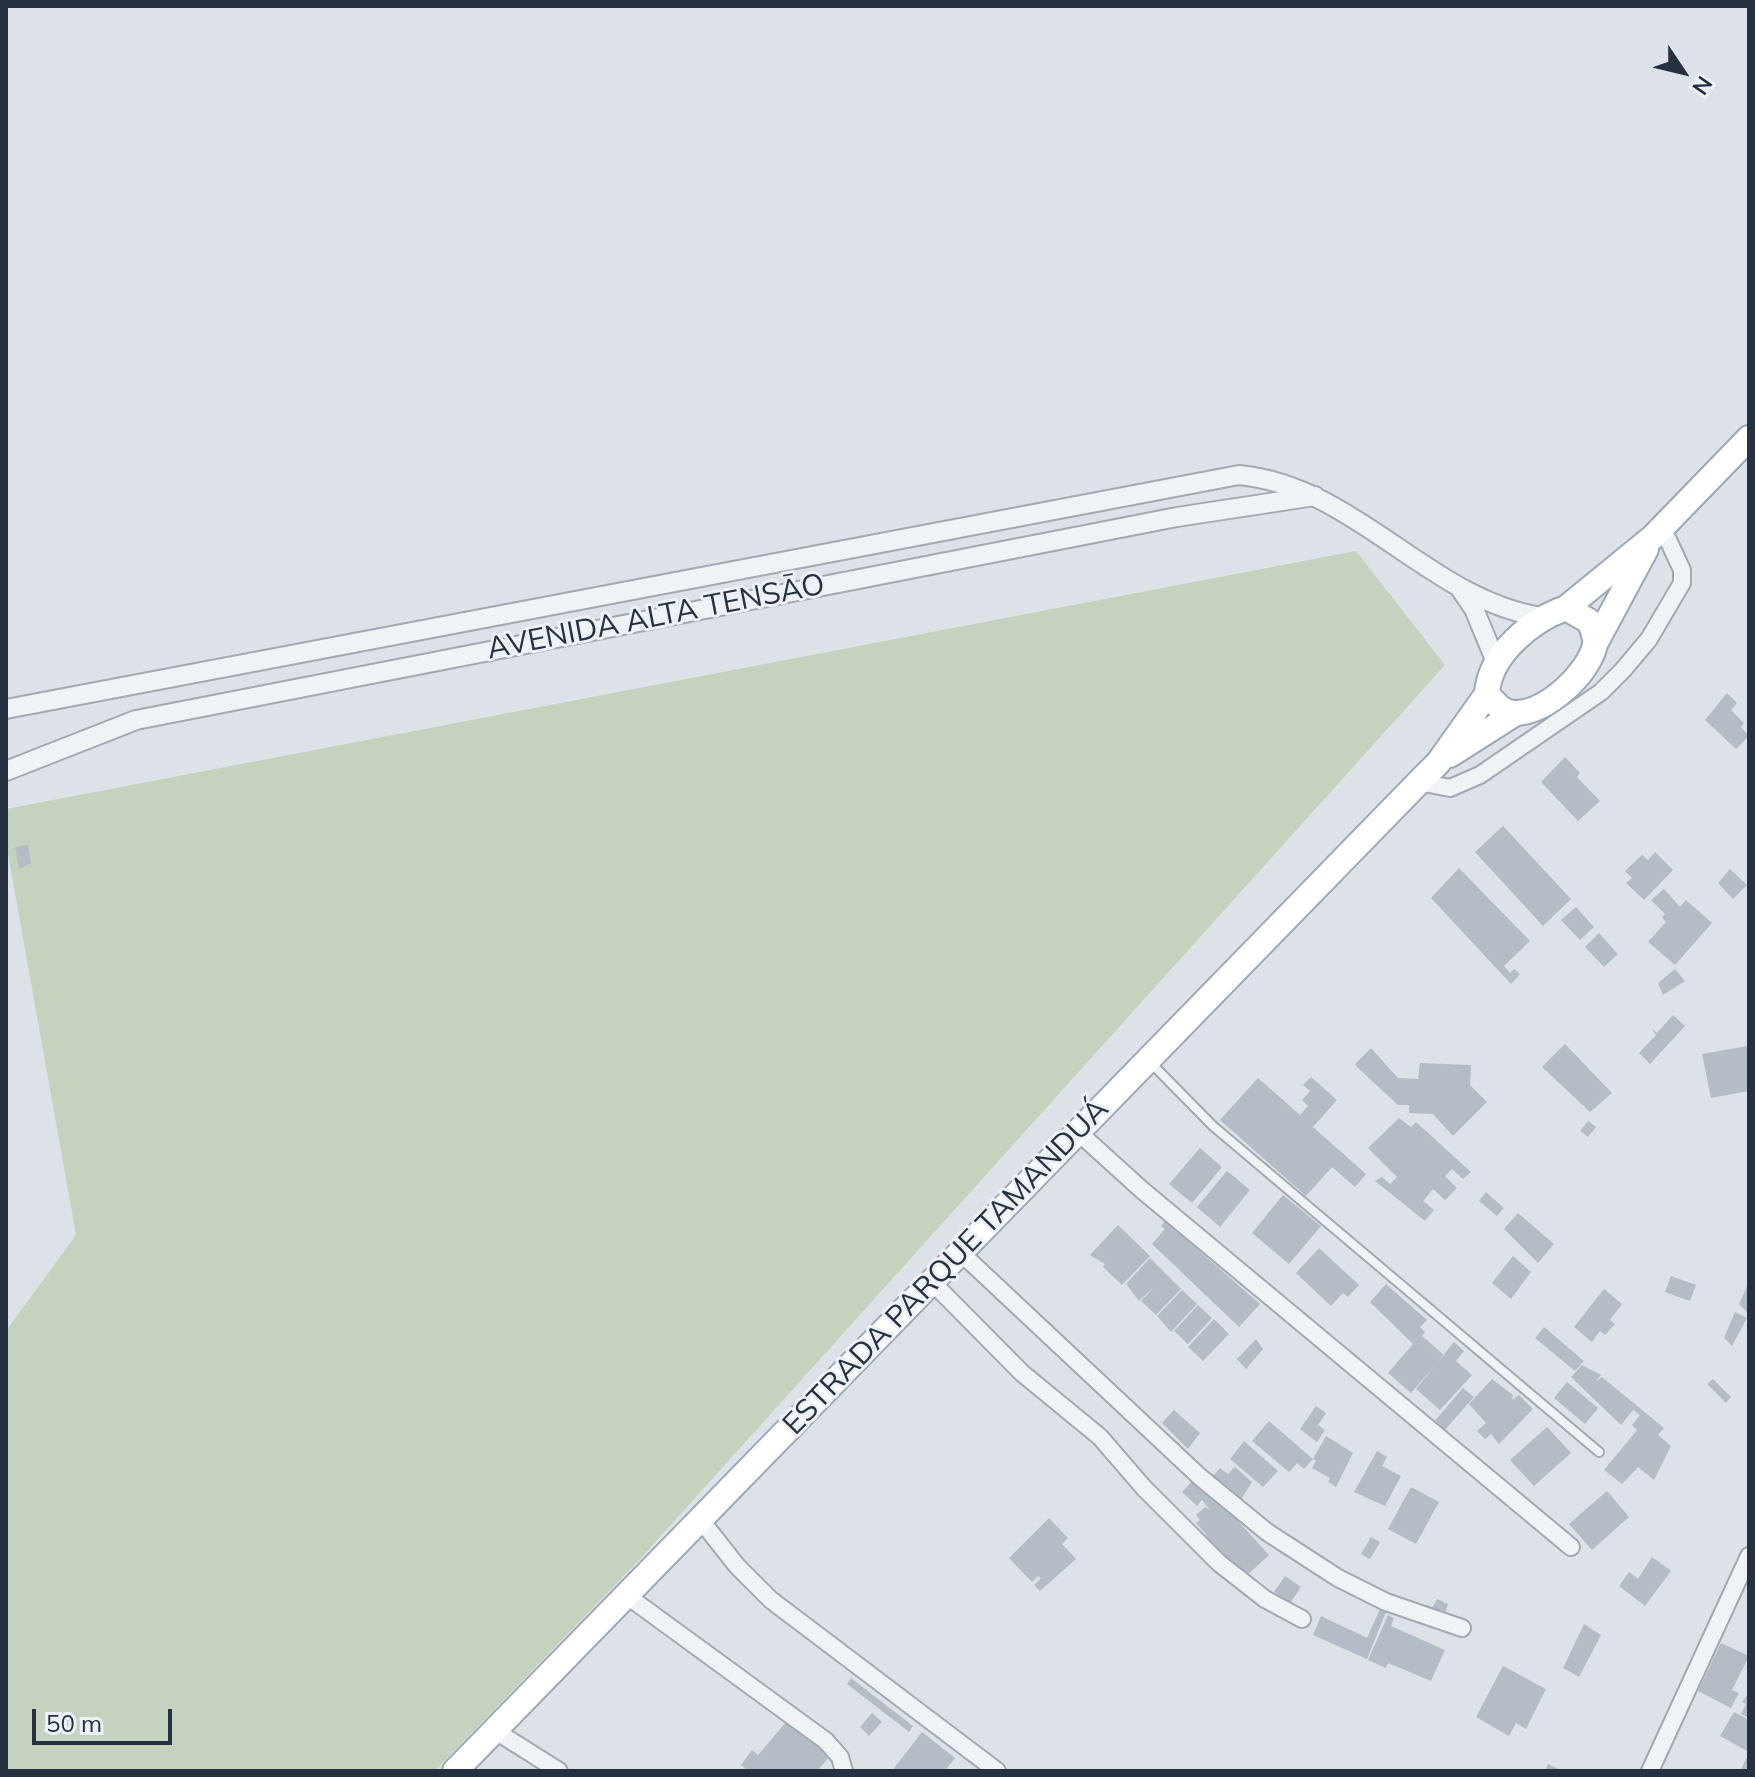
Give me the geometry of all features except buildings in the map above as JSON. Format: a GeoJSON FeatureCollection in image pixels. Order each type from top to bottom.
{"type":"FeatureCollection","features":[{"type":"Feature","properties":{"kind":"main road"},"geometry":{"type":"LineString","coordinates":[[1496,662],[1541,617],[1566,608],[1658,532],[1749,438]]}},
{"type":"Feature","properties":{"kind":"main road"},"geometry":{"type":"LineString","coordinates":[[1596,642],[1658,532]]}},
{"type":"Feature","properties":{"kind":"main road"},"geometry":{"type":"LineString","coordinates":[[1566,608],[1589,621],[1596,642]]}},
{"type":"Feature","properties":{"kind":"main road","name":"ESTRADA PARQUE TAMANDUÁ"},"geometry":{"type":"LineString","coordinates":[[1438,763],[1516,713],[1540,706],[1566,688],[1588,662],[1596,642]]}},
{"type":"Feature","properties":{"kind":"main road","name":"ESTRADA PARQUE TAMANDUÁ"},"geometry":{"type":"LineString","coordinates":[[455,1771],[1438,763],[1487,694],[1488,679],[1496,662]]}},
{"type":"Feature","properties":{"kind":"main road"},"geometry":{"type":"LineString","coordinates":[[1487,694],[1498,707],[1516,713]]}},
{"type":"Feature","properties":{"kind":"street","name":"AVENIDA ALTA TENSĀO"},"geometry":{"type":"LineString","coordinates":[[6,709],[1239,475],[1273,478],[1315,496],[1354,516],[1457,585],[1497,607],[1541,617]]}},
{"type":"Feature","properties":{"kind":"street","name":"AVENIDA ALTA TENSĀO"},"geometry":{"type":"LineString","coordinates":[[6,771],[136,720],[243,697],[1177,517],[1315,496]]}},
{"type":"Feature","properties":{"kind":"street"},"geometry":{"type":"LineString","coordinates":[[1419,782],[1450,788],[1480,775],[1601,692],[1623,670],[1649,639],[1682,583],[1682,570],[1658,532]]}},
{"type":"Feature","properties":{"kind":"street","name":"AVENIDA ALTA TENSĀO"},"geometry":{"type":"LineString","coordinates":[[1457,585],[1474,609],[1496,662]]}},
{"type":"Feature","properties":{"kind":"street"},"geometry":{"type":"LineString","coordinates":[[1078,1132],[1142,1190],[1571,1547]]}},
{"type":"Feature","properties":{"kind":"street"},"geometry":{"type":"LineString","coordinates":[[960,1252],[1200,1477],[1267,1532],[1338,1578],[1386,1602],[1462,1628]]}},
{"type":"Feature","properties":{"kind":"street"},"geometry":{"type":"LineString","coordinates":[[932,1282],[1022,1373],[1100,1437],[1144,1488],[1219,1563],[1265,1599],[1302,1619]]}},
{"type":"Feature","properties":{"kind":"street"},"geometry":{"type":"LineString","coordinates":[[700,1519],[737,1566],[771,1600],[997,1771]]}},
{"type":"Feature","properties":{"kind":"street"},"geometry":{"type":"LineString","coordinates":[[1650,1771],[1749,1556]]}},
{"type":"Feature","properties":{"kind":"street"},"geometry":{"type":"LineString","coordinates":[[626,1595],[826,1741],[840,1757],[844,1771]]}},
{"type":"Feature","properties":{"kind":"street"},"geometry":{"type":"LineString","coordinates":[[494,1730],[554,1770]]}},
{"type":"Feature","properties":{"kind":"lane"},"geometry":{"type":"LineString","coordinates":[[1148,1061],[1213,1126],[1599,1452]]}},
{"type":"Feature","properties":{"kind":"green space"},"geometry":{"type":"Polygon","coordinates":[[[1356,551],[1445,665],[641,1558],[435,1771],[6,1771],[6,1331],[76,1235],[6,843],[6,809],[1356,551]]]}}]}
